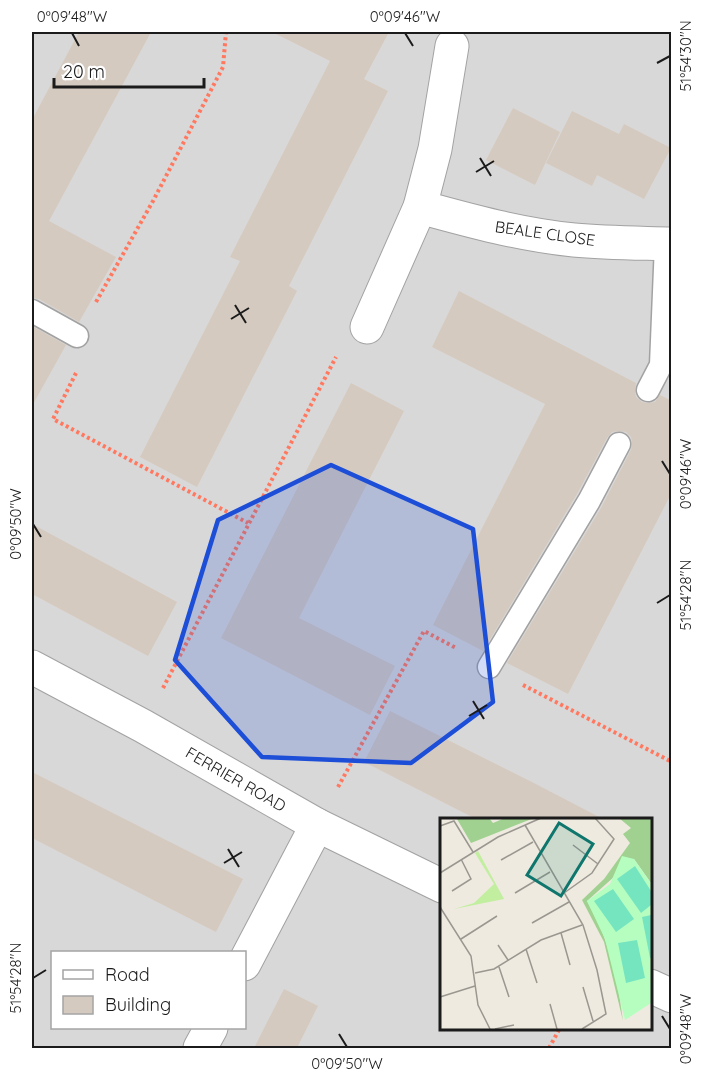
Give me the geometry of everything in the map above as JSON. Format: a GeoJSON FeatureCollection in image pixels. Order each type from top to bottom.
{"type":"FeatureCollection","features":[{"type":"Feature","properties":{"kind":"street"},"geometry":{"type":"LineString","coordinates":[[367,327],[420,207],[435,149],[452,46]]}},
{"type":"Feature","properties":{"kind":"street","name":"BEALE CLOSE"},"geometry":{"type":"LineString","coordinates":[[420,207],[476,223],[532,234],[574,240],[669,244]]}},
{"type":"Feature","properties":{"kind":"street","name":"FERRIER ROAD"},"geometry":{"type":"LineString","coordinates":[[32,668],[143,726],[317,825],[440,885]]}},
{"type":"Feature","properties":{"kind":"street"},"geometry":{"type":"LineString","coordinates":[[246,960],[317,825]]}},
{"type":"Feature","properties":{"kind":"street"},"geometry":{"type":"LineString","coordinates":[[652,986],[672,996]]}},
{"type":"Feature","properties":{"kind":"street"},"geometry":{"type":"LineString","coordinates":[[200,1048],[210,1029]]}},
{"type":"Feature","properties":{"kind":"lane"},"geometry":{"type":"LineString","coordinates":[[648,390],[661,366],[669,244]]}},
{"type":"Feature","properties":{"kind":"lane"},"geometry":{"type":"LineString","coordinates":[[32,311],[76,336]]}},
{"type":"Feature","properties":{"kind":"lane"},"geometry":{"type":"LineString","coordinates":[[489,667],[589,501],[619,444]]}},
{"type":"Feature","properties":{"kind":"path"},"geometry":{"type":"LineString","coordinates":[[226,32],[223,67],[153,201],[67,354],[81,362],[53,419],[248,524]]}},
{"type":"Feature","properties":{"kind":"path"},"geometry":{"type":"LineString","coordinates":[[143,726],[344,343],[357,343],[367,327]]}},
{"type":"Feature","properties":{"kind":"path"},"geometry":{"type":"LineString","coordinates":[[317,825],[424,631],[672,762]]}},
{"type":"Feature","properties":{"kind":"path"},"geometry":{"type":"LineString","coordinates":[[549,1048],[559,1029]]}},
{"type":"Feature","properties":{"kind":"highlighted area"},"geometry":{"type":"Polygon","coordinates":[[[331,465],[473,529],[493,702],[411,763],[262,757],[175,660],[218,520],[331,465]]]}},
{"type":"Feature","properties":{"kind":"shaded area"},"geometry":{"type":"Polygon","coordinates":[[[32,32],[671,32],[671,1048],[32,1048],[32,32]]]}},
{"type":"Feature","properties":{"kind":"building"},"geometry":{"type":"Polygon","coordinates":[[[79,32],[151,32],[49,221],[116,257],[79,322],[39,299],[32,298],[32,120],[79,32]]]}},
{"type":"Feature","properties":{"kind":"building"},"geometry":{"type":"Polygon","coordinates":[[[272,32],[389,32],[364,79],[388,91],[289,286],[297,291],[197,487],[140,457],[240,261],[230,257],[330,61],[272,32]]]}},
{"type":"Feature","properties":{"kind":"building"},"geometry":{"type":"Polygon","coordinates":[[[513,108],[560,132],[535,185],[486,160],[513,108]]]}},
{"type":"Feature","properties":{"kind":"building"},"geometry":{"type":"Polygon","coordinates":[[[572,111],[619,134],[624,124],[671,148],[644,199],[597,175],[592,186],[546,163],[572,111]]]}},
{"type":"Feature","properties":{"kind":"building"},"geometry":{"type":"Polygon","coordinates":[[[459,291],[636,383],[636,397],[642,402],[655,402],[660,395],[672,401],[672,492],[568,694],[507,663],[601,508],[631,450],[631,437],[626,432],[619,431],[612,432],[607,438],[577,494],[483,651],[433,625],[545,404],[432,347],[459,291]]]}},
{"type":"Feature","properties":{"kind":"building"},"geometry":{"type":"Polygon","coordinates":[[[32,326],[66,345],[32,406],[32,326]]]}},
{"type":"Feature","properties":{"kind":"building"},"geometry":{"type":"Polygon","coordinates":[[[351,383],[404,411],[299,618],[395,666],[370,715],[221,638],[351,383]]]}},
{"type":"Feature","properties":{"kind":"building"},"geometry":{"type":"Polygon","coordinates":[[[32,524],[177,602],[148,656],[32,594],[32,524]]]}},
{"type":"Feature","properties":{"kind":"building"},"geometry":{"type":"Polygon","coordinates":[[[390,711],[601,818],[474,818],[364,762],[390,711]]]}},
{"type":"Feature","properties":{"kind":"building"},"geometry":{"type":"Polygon","coordinates":[[[32,772],[243,879],[216,932],[32,838],[32,772]]]}},
{"type":"Feature","properties":{"kind":"building"},"geometry":{"type":"Polygon","coordinates":[[[284,989],[318,1006],[297,1048],[254,1048],[284,989]]]}}]}
